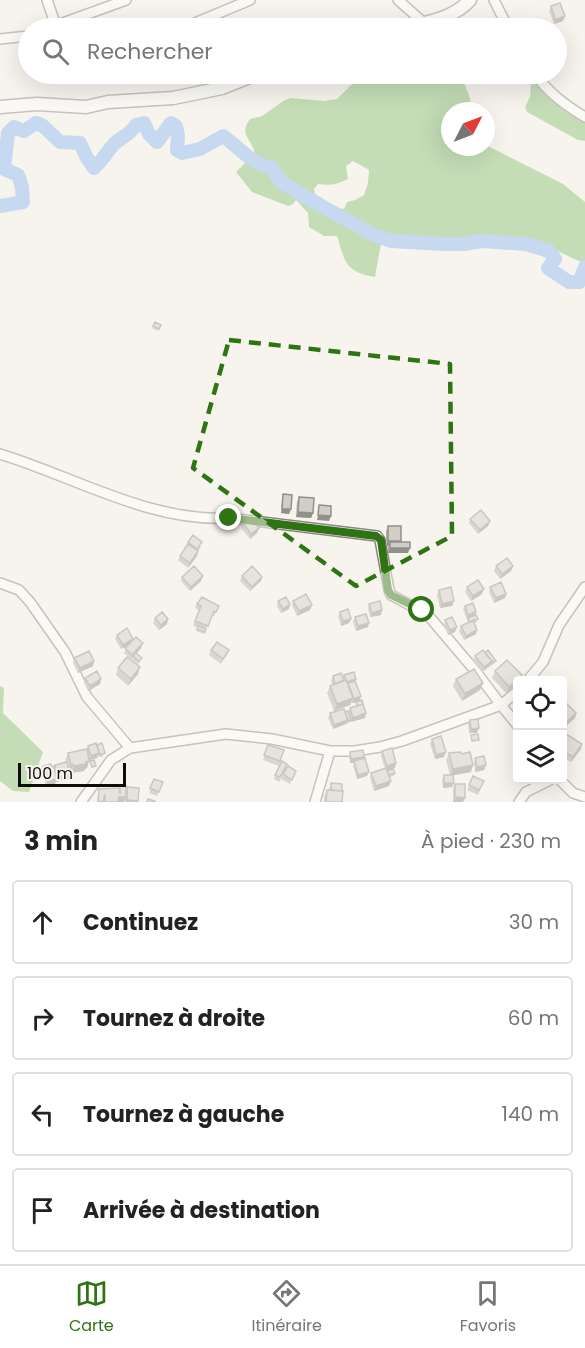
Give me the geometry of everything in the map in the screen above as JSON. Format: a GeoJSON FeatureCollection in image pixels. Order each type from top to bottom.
{"type":"FeatureCollection","features":[{"type":"Feature","properties":{"kind":"main road"},"geometry":{"type":"LineString","coordinates":[[440,18],[464,7],[470,0]]}},
{"type":"Feature","properties":{"kind":"main road"},"geometry":{"type":"LineString","coordinates":[[0,107],[37,104],[86,107],[108,102],[173,98],[232,84]]}},
{"type":"Feature","properties":{"kind":"street"},"geometry":{"type":"LineString","coordinates":[[47,0],[50,18]]}},
{"type":"Feature","properties":{"kind":"street"},"geometry":{"type":"LineString","coordinates":[[77,18],[126,0]]}},
{"type":"Feature","properties":{"kind":"street"},"geometry":{"type":"LineString","coordinates":[[207,18],[250,0]]}},
{"type":"Feature","properties":{"kind":"street"},"geometry":{"type":"LineString","coordinates":[[398,0],[418,18]]}},
{"type":"Feature","properties":{"kind":"street"},"geometry":{"type":"LineString","coordinates":[[494,0],[503,18]]}},
{"type":"Feature","properties":{"kind":"street"},"geometry":{"type":"LineString","coordinates":[[0,39],[18,37]]}},
{"type":"Feature","properties":{"kind":"street"},"geometry":{"type":"LineString","coordinates":[[544,84],[566,106],[585,117]]}},
{"type":"Feature","properties":{"kind":"street"},"geometry":{"type":"LineString","coordinates":[[0,454],[162,512],[206,519],[229,518],[376,536],[381,540],[388,590],[391,595],[427,614],[513,720]]}},
{"type":"Feature","properties":{"kind":"street"},"geometry":{"type":"LineString","coordinates":[[0,583],[19,590],[30,602],[65,652],[87,697],[130,747]]}},
{"type":"Feature","properties":{"kind":"street"},"geometry":{"type":"LineString","coordinates":[[532,676],[543,662],[559,625],[585,587]]}},
{"type":"Feature","properties":{"kind":"street"},"geometry":{"type":"LineString","coordinates":[[81,802],[111,760],[130,747],[226,734],[272,739],[330,751],[355,751],[380,747],[501,705],[513,695]]}},
{"type":"Feature","properties":{"kind":"street"},"geometry":{"type":"LineString","coordinates":[[315,802],[330,751]]}},
{"type":"Feature","properties":{"kind":"street"},"geometry":{"type":"LineString","coordinates":[[519,802],[526,792],[542,784]]}},
{"type":"Feature","properties":{"kind":"street"},"geometry":{"type":"LineString","coordinates":[[563,784],[573,797],[585,797]]}},
{"type":"Feature","properties":{"kind":"highlighted area"},"geometry":{"type":"Polygon","coordinates":[[[229,340],[450,364],[452,536],[356,586],[193,468],[229,340]]]}},
{"type":"Feature","properties":{"kind":"green space"},"geometry":{"type":"Polygon","coordinates":[[[353,84],[464,84],[470,102],[441,102],[441,156],[495,156],[495,150],[563,184],[585,202],[585,264],[549,247],[512,238],[452,241],[390,237],[381,244],[375,277],[352,269],[345,259],[337,236],[324,236],[309,227],[308,213],[296,200],[288,206],[252,192],[236,172],[255,153],[245,129],[250,119],[262,116],[291,98],[324,101],[337,99],[353,84]],[[353,161],[346,166],[348,179],[334,184],[318,184],[314,189],[315,194],[329,206],[344,209],[347,202],[364,195],[369,170],[353,161]]]}},
{"type":"Feature","properties":{"kind":"green space"},"geometry":{"type":"Polygon","coordinates":[[[531,84],[537,84],[562,109],[585,123],[585,141],[578,140],[527,112],[525,107],[530,97],[531,84]]]}},
{"type":"Feature","properties":{"kind":"green space"},"geometry":{"type":"Polygon","coordinates":[[[0,686],[4,688],[3,713],[43,752],[29,792],[13,791],[0,781],[0,686]]]}},
{"type":"Feature","properties":{"kind":"building"},"geometry":{"type":"Polygon","coordinates":[[[560,3],[565,16],[554,18],[551,6],[560,3]]]}},
{"type":"Feature","properties":{"kind":"building"},"geometry":{"type":"Polygon","coordinates":[[[155,322],[161,325],[159,329],[153,326],[155,322]]]}},
{"type":"Feature","properties":{"kind":"building"},"geometry":{"type":"Polygon","coordinates":[[[283,494],[292,495],[291,509],[282,509],[283,494]]]}},
{"type":"Feature","properties":{"kind":"building"},"geometry":{"type":"Polygon","coordinates":[[[299,497],[314,498],[313,513],[298,512],[299,497]]]}},
{"type":"Feature","properties":{"kind":"building"},"geometry":{"type":"Polygon","coordinates":[[[319,505],[331,506],[331,516],[318,515],[319,505]]]}},
{"type":"Feature","properties":{"kind":"building"},"geometry":{"type":"Polygon","coordinates":[[[481,510],[490,521],[480,530],[470,519],[481,510]]]}},
{"type":"Feature","properties":{"kind":"building"},"geometry":{"type":"Polygon","coordinates":[[[251,517],[259,528],[251,534],[243,523],[251,517]]]}},
{"type":"Feature","properties":{"kind":"building"},"geometry":{"type":"Polygon","coordinates":[[[388,526],[401,526],[401,541],[388,541],[388,526]]]}},
{"type":"Feature","properties":{"kind":"building"},"geometry":{"type":"Polygon","coordinates":[[[193,535],[202,542],[197,549],[188,542],[193,535]]]}},
{"type":"Feature","properties":{"kind":"building"},"geometry":{"type":"Polygon","coordinates":[[[390,542],[410,542],[410,548],[390,548],[390,542]]]}},
{"type":"Feature","properties":{"kind":"building"},"geometry":{"type":"Polygon","coordinates":[[[188,544],[198,551],[190,563],[180,556],[188,544]]]}},
{"type":"Feature","properties":{"kind":"building"},"geometry":{"type":"Polygon","coordinates":[[[507,558],[513,566],[502,574],[496,566],[507,558]]]}},
{"type":"Feature","properties":{"kind":"building"},"geometry":{"type":"Polygon","coordinates":[[[194,566],[203,576],[191,587],[182,577],[194,566]]]}},
{"type":"Feature","properties":{"kind":"building"},"geometry":{"type":"Polygon","coordinates":[[[252,566],[262,577],[252,587],[242,576],[252,566]]]}},
{"type":"Feature","properties":{"kind":"building"},"geometry":{"type":"Polygon","coordinates":[[[478,580],[484,589],[473,596],[467,587],[478,580]]]}},
{"type":"Feature","properties":{"kind":"building"},"geometry":{"type":"Polygon","coordinates":[[[501,582],[506,594],[496,598],[490,587],[501,582]]]}},
{"type":"Feature","properties":{"kind":"building"},"geometry":{"type":"Polygon","coordinates":[[[451,587],[454,601],[442,604],[439,590],[451,587]]]}},
{"type":"Feature","properties":{"kind":"building"},"geometry":{"type":"Polygon","coordinates":[[[306,594],[312,605],[299,611],[293,601],[306,594]]]}},
{"type":"Feature","properties":{"kind":"building"},"geometry":{"type":"Polygon","coordinates":[[[202,597],[219,606],[216,612],[214,611],[208,626],[195,621],[201,606],[197,604],[202,597]]]}},
{"type":"Feature","properties":{"kind":"building"},"geometry":{"type":"Polygon","coordinates":[[[286,597],[290,604],[283,609],[278,601],[286,597]]]}},
{"type":"Feature","properties":{"kind":"building"},"geometry":{"type":"Polygon","coordinates":[[[380,601],[382,610],[372,613],[369,604],[380,601]]]}},
{"type":"Feature","properties":{"kind":"building"},"geometry":{"type":"Polygon","coordinates":[[[473,603],[476,612],[468,615],[465,606],[473,603]]]}},
{"type":"Feature","properties":{"kind":"building"},"geometry":{"type":"Polygon","coordinates":[[[348,609],[351,619],[343,621],[340,612],[348,609]]]}},
{"type":"Feature","properties":{"kind":"building"},"geometry":{"type":"Polygon","coordinates":[[[162,612],[168,619],[161,625],[155,618],[162,612]]]}},
{"type":"Feature","properties":{"kind":"building"},"geometry":{"type":"Polygon","coordinates":[[[366,614],[369,623],[358,626],[355,617],[366,614]]]}},
{"type":"Feature","properties":{"kind":"building"},"geometry":{"type":"Polygon","coordinates":[[[476,615],[478,619],[470,622],[468,618],[476,615]]]}},
{"type":"Feature","properties":{"kind":"building"},"geometry":{"type":"Polygon","coordinates":[[[452,617],[457,627],[450,630],[445,620],[452,617]]]}},
{"type":"Feature","properties":{"kind":"building"},"geometry":{"type":"Polygon","coordinates":[[[473,620],[477,630],[466,636],[461,626],[473,620]]]}},
{"type":"Feature","properties":{"kind":"building"},"geometry":{"type":"Polygon","coordinates":[[[198,626],[206,629],[205,632],[197,629],[198,626]]]}},
{"type":"Feature","properties":{"kind":"building"},"geometry":{"type":"Polygon","coordinates":[[[127,628],[133,639],[123,645],[117,635],[127,628]]]}},
{"type":"Feature","properties":{"kind":"building"},"geometry":{"type":"Polygon","coordinates":[[[136,637],[143,643],[132,655],[125,648],[136,637]]]}},
{"type":"Feature","properties":{"kind":"building"},"geometry":{"type":"Polygon","coordinates":[[[217,642],[229,650],[223,659],[211,650],[217,642]]]}},
{"type":"Feature","properties":{"kind":"building"},"geometry":{"type":"Polygon","coordinates":[[[483,650],[492,661],[484,667],[475,656],[483,650]]]}},
{"type":"Feature","properties":{"kind":"building"},"geometry":{"type":"Polygon","coordinates":[[[488,650],[496,661],[492,663],[485,653],[488,650]]]}},
{"type":"Feature","properties":{"kind":"building"},"geometry":{"type":"Polygon","coordinates":[[[89,651],[94,661],[80,668],[74,658],[89,651]]]}},
{"type":"Feature","properties":{"kind":"building"},"geometry":{"type":"Polygon","coordinates":[[[136,653],[142,658],[139,661],[133,656],[136,653]]]}},
{"type":"Feature","properties":{"kind":"building"},"geometry":{"type":"Polygon","coordinates":[[[127,657],[140,667],[131,679],[118,668],[127,657]]]}},
{"type":"Feature","properties":{"kind":"building"},"geometry":{"type":"Polygon","coordinates":[[[507,660],[522,675],[513,676],[513,683],[509,687],[495,671],[507,660]]]}},
{"type":"Feature","properties":{"kind":"building"},"geometry":{"type":"Polygon","coordinates":[[[474,669],[483,683],[465,694],[456,679],[474,669]]]}},
{"type":"Feature","properties":{"kind":"building"},"geometry":{"type":"Polygon","coordinates":[[[97,671],[101,679],[90,686],[85,678],[97,671]]]}},
{"type":"Feature","properties":{"kind":"building"},"geometry":{"type":"Polygon","coordinates":[[[354,672],[356,679],[347,682],[344,675],[354,672]]]}},
{"type":"Feature","properties":{"kind":"building"},"geometry":{"type":"Polygon","coordinates":[[[341,673],[344,680],[335,684],[333,676],[341,673]]]}},
{"type":"Feature","properties":{"kind":"building"},"geometry":{"type":"Polygon","coordinates":[[[346,680],[353,698],[337,704],[330,686],[346,680]]]}},
{"type":"Feature","properties":{"kind":"building"},"geometry":{"type":"Polygon","coordinates":[[[355,681],[361,696],[354,699],[348,683],[355,681]]]}},
{"type":"Feature","properties":{"kind":"building"},"geometry":{"type":"Polygon","coordinates":[[[362,700],[363,704],[357,706],[356,702],[362,700]]]}},
{"type":"Feature","properties":{"kind":"building"},"geometry":{"type":"Polygon","coordinates":[[[363,704],[366,713],[353,718],[350,708],[363,704]]]}},
{"type":"Feature","properties":{"kind":"building"},"geometry":{"type":"Polygon","coordinates":[[[567,704],[576,713],[567,720],[567,704]]]}},
{"type":"Feature","properties":{"kind":"building"},"geometry":{"type":"Polygon","coordinates":[[[344,709],[348,720],[334,725],[330,713],[344,709]]]}},
{"type":"Feature","properties":{"kind":"building"},"geometry":{"type":"Polygon","coordinates":[[[348,711],[351,720],[348,721],[345,712],[348,711]]]}},
{"type":"Feature","properties":{"kind":"building"},"geometry":{"type":"Polygon","coordinates":[[[478,719],[479,728],[471,729],[470,720],[478,719]]]}},
{"type":"Feature","properties":{"kind":"building"},"geometry":{"type":"Polygon","coordinates":[[[478,734],[479,740],[472,741],[471,735],[478,734]]]}},
{"type":"Feature","properties":{"kind":"building"},"geometry":{"type":"Polygon","coordinates":[[[567,735],[582,744],[573,757],[567,754],[567,735]]]}},
{"type":"Feature","properties":{"kind":"building"},"geometry":{"type":"Polygon","coordinates":[[[441,736],[446,752],[436,755],[432,739],[441,736]]]}},
{"type":"Feature","properties":{"kind":"building"},"geometry":{"type":"Polygon","coordinates":[[[96,743],[99,753],[91,756],[88,746],[96,743]]]}},
{"type":"Feature","properties":{"kind":"building"},"geometry":{"type":"Polygon","coordinates":[[[102,743],[105,753],[100,755],[97,745],[102,743]]]}},
{"type":"Feature","properties":{"kind":"building"},"geometry":{"type":"Polygon","coordinates":[[[268,745],[284,750],[280,761],[264,755],[268,745]]]}},
{"type":"Feature","properties":{"kind":"building"},"geometry":{"type":"Polygon","coordinates":[[[392,748],[396,763],[387,766],[382,751],[392,748]]]}},
{"type":"Feature","properties":{"kind":"building"},"geometry":{"type":"Polygon","coordinates":[[[87,749],[89,761],[86,764],[71,765],[68,753],[87,749]]]}},
{"type":"Feature","properties":{"kind":"building"},"geometry":{"type":"Polygon","coordinates":[[[363,750],[364,757],[351,759],[350,752],[363,750]]]}},
{"type":"Feature","properties":{"kind":"building"},"geometry":{"type":"Polygon","coordinates":[[[460,752],[462,754],[470,752],[473,765],[453,769],[449,753],[460,752]]]}},
{"type":"Feature","properties":{"kind":"building"},"geometry":{"type":"Polygon","coordinates":[[[484,756],[486,765],[477,767],[475,758],[484,756]]]}},
{"type":"Feature","properties":{"kind":"building"},"geometry":{"type":"Polygon","coordinates":[[[365,758],[369,772],[358,775],[354,761],[365,758]]]}},
{"type":"Feature","properties":{"kind":"building"},"geometry":{"type":"Polygon","coordinates":[[[94,760],[96,766],[92,767],[90,761],[94,760]]]}},
{"type":"Feature","properties":{"kind":"building"},"geometry":{"type":"Polygon","coordinates":[[[282,761],[287,764],[280,777],[275,775],[282,761]]]}},
{"type":"Feature","properties":{"kind":"building"},"geometry":{"type":"Polygon","coordinates":[[[67,762],[70,774],[58,777],[55,765],[67,762]]]}},
{"type":"Feature","properties":{"kind":"building"},"geometry":{"type":"Polygon","coordinates":[[[51,764],[51,767],[43,770],[43,766],[51,764]]]}},
{"type":"Feature","properties":{"kind":"building"},"geometry":{"type":"Polygon","coordinates":[[[54,766],[57,779],[48,781],[45,769],[54,766]]]}},
{"type":"Feature","properties":{"kind":"building"},"geometry":{"type":"Polygon","coordinates":[[[288,766],[296,771],[292,780],[283,774],[288,766]]]}},
{"type":"Feature","properties":{"kind":"building"},"geometry":{"type":"Polygon","coordinates":[[[386,768],[391,781],[376,786],[371,773],[386,768]]]}},
{"type":"Feature","properties":{"kind":"building"},"geometry":{"type":"Polygon","coordinates":[[[393,769],[395,773],[389,775],[387,771],[393,769]]]}},
{"type":"Feature","properties":{"kind":"building"},"geometry":{"type":"Polygon","coordinates":[[[444,775],[453,775],[454,783],[444,783],[444,775]]]}},
{"type":"Feature","properties":{"kind":"building"},"geometry":{"type":"Polygon","coordinates":[[[473,776],[484,781],[479,790],[469,785],[473,776]]]}},
{"type":"Feature","properties":{"kind":"building"},"geometry":{"type":"Polygon","coordinates":[[[154,779],[163,782],[159,792],[150,788],[154,779]]]}},
{"type":"Feature","properties":{"kind":"building"},"geometry":{"type":"Polygon","coordinates":[[[331,783],[342,784],[342,791],[331,790],[331,783]]]}},
{"type":"Feature","properties":{"kind":"building"},"geometry":{"type":"Polygon","coordinates":[[[455,784],[465,784],[465,798],[455,797],[455,784]]]}},
{"type":"Feature","properties":{"kind":"building"},"geometry":{"type":"Polygon","coordinates":[[[120,786],[126,786],[126,797],[119,797],[118,802],[105,802],[105,794],[103,802],[98,801],[99,789],[119,788],[120,794],[120,786]]]}},
{"type":"Feature","properties":{"kind":"building"},"geometry":{"type":"Polygon","coordinates":[[[127,787],[139,788],[138,801],[127,800],[127,787]]]}},
{"type":"Feature","properties":{"kind":"building"},"geometry":{"type":"Polygon","coordinates":[[[327,790],[343,791],[342,802],[326,802],[327,790]]]}},
{"type":"Feature","properties":{"kind":"waterway"},"geometry":{"type":"LineString","coordinates":[[0,206],[23,202],[18,175],[4,169],[8,133],[14,127],[24,131],[36,123],[43,126],[60,142],[80,143],[94,168],[114,144],[136,125],[144,123],[149,134],[157,142],[171,123],[176,126],[177,150],[182,153],[200,149],[223,136],[258,163],[272,168],[280,181],[374,235],[391,241],[443,244],[482,241],[526,244],[549,251],[555,259],[548,268],[569,282],[579,282],[585,267]]}},
{"type":"Feature","properties":{"kind":"route"},"geometry":{"type":"LineString","coordinates":[[229,518],[376,536],[381,540],[388,590],[391,595],[422,610]]}}]}
